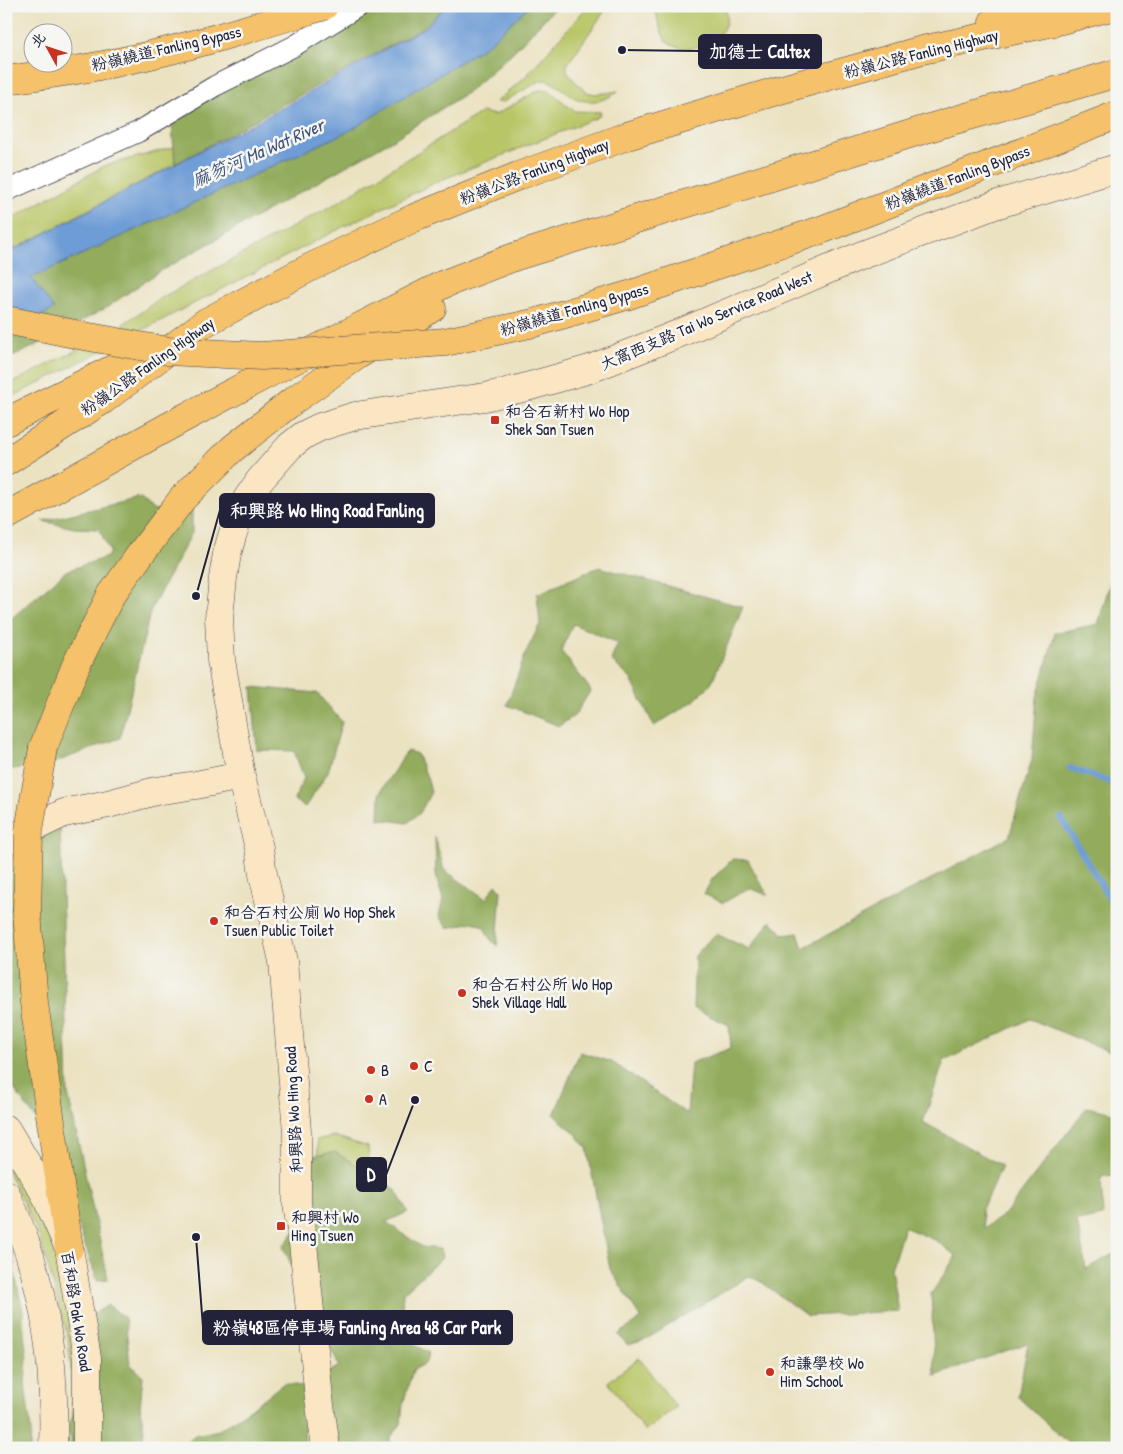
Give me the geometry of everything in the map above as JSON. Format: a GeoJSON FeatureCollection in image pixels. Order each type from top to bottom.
{"type":"FeatureCollection","features":[{"type":"Feature","properties":{"kind":"highway","name":"粉嶺繞道 Fanling Bypass"},"geometry":{"type":"LineString","coordinates":[[6,80],[41,76],[123,61],[239,32],[324,6]]}},
{"type":"Feature","properties":{"kind":"highway"},"geometry":{"type":"LineString","coordinates":[[922,50],[1032,6]]}},
{"type":"Feature","properties":{"kind":"highway","name":"粉嶺公路 Fanling Highway"},"geometry":{"type":"LineString","coordinates":[[6,462],[103,400],[206,322],[311,267],[414,218],[518,176],[636,133],[922,50],[1054,22],[1115,6]]}},
{"type":"Feature","properties":{"kind":"highway"},"geometry":{"type":"LineString","coordinates":[[6,516],[182,419],[444,284],[514,257],[952,121],[1117,73]]}},
{"type":"Feature","properties":{"kind":"highway","name":"粉嶺繞道 Fanling Bypass"},"geometry":{"type":"LineString","coordinates":[[6,320],[168,351],[262,356],[445,342],[534,323],[629,295],[821,230],[1117,116]]}},
{"type":"Feature","properties":{"kind":"highway"},"geometry":{"type":"LineString","coordinates":[[69,1248],[34,1003],[27,912],[29,830],[43,748],[76,665],[111,595],[142,552],[183,498],[232,449],[294,400],[358,355],[514,257]]}},
{"type":"Feature","properties":{"kind":"highway"},"geometry":{"type":"LineString","coordinates":[[6,422],[206,322]]}},
{"type":"Feature","properties":{"kind":"main road","name":"大窩西支路 Tai Wo Service Road West"},"geometry":{"type":"LineString","coordinates":[[290,446],[304,435],[320,427],[355,416],[485,397],[590,369],[658,343],[862,255],[995,205],[1117,168]]}},
{"type":"Feature","properties":{"kind":"main road","name":"和興路 Wo Hing Road"},"geometry":{"type":"LineString","coordinates":[[290,446],[260,480],[247,499],[238,518],[227,554],[219,618],[221,660],[241,776],[259,848],[263,874],[283,960],[297,1131],[297,1204],[326,1448]]}},
{"type":"Feature","properties":{"kind":"main road"},"geometry":{"type":"LineString","coordinates":[[6,841],[64,813],[108,804],[156,790],[196,785],[241,776]]}},
{"type":"Feature","properties":{"kind":"main road","name":"百和路 Pak Wo Road"},"geometry":{"type":"LineString","coordinates":[[6,1129],[44,1192],[69,1248],[87,1358],[87,1448]]}},
{"type":"Feature","properties":{"kind":"main road","name":"百和路 Pak Wo Road"},"geometry":{"type":"LineString","coordinates":[[6,1194],[20,1223],[40,1292],[46,1323],[53,1385],[53,1448]]}},
{"type":"Feature","properties":{"kind":"street"},"geometry":{"type":"LineString","coordinates":[[6,191],[138,132],[215,86],[294,46],[359,6]]}},
{"type":"Feature","properties":{"kind":"street"},"geometry":{"type":"LineString","coordinates":[[6,87],[16,78],[32,72]]}},
{"type":"Feature","properties":{"kind":"green space"},"geometry":{"type":"Polygon","coordinates":[[[354,6],[445,6],[426,26],[175,164],[172,124],[187,103],[354,6]]]}},
{"type":"Feature","properties":{"kind":"green space"},"geometry":{"type":"Polygon","coordinates":[[[529,6],[557,6],[512,53],[468,92],[394,139],[157,273],[106,308],[6,360],[6,322],[31,278],[348,131],[487,45],[529,6]]]}},
{"type":"Feature","properties":{"kind":"green space"},"geometry":{"type":"Polygon","coordinates":[[[588,6],[608,6],[567,65],[567,72],[579,86],[593,94],[618,91],[610,97],[601,100],[584,101],[572,96],[547,80],[540,81],[503,102],[496,102],[525,77],[588,6]]]}},
{"type":"Feature","properties":{"kind":"green space"},"geometry":{"type":"Polygon","coordinates":[[[654,6],[724,6],[727,17],[724,27],[718,36],[698,47],[686,48],[675,46],[666,40],[660,29],[654,6]]]}},
{"type":"Feature","properties":{"kind":"green space"},"geometry":{"type":"Polygon","coordinates":[[[539,90],[549,90],[574,111],[601,112],[598,117],[441,180],[343,227],[6,400],[6,386],[104,335],[159,299],[335,204],[482,112],[495,115],[539,90]]]}},
{"type":"Feature","properties":{"kind":"green space"},"geometry":{"type":"Polygon","coordinates":[[[174,147],[183,160],[16,248],[6,249],[6,222],[104,166],[174,147]]]}},
{"type":"Feature","properties":{"kind":"green space"},"geometry":{"type":"Polygon","coordinates":[[[140,498],[153,510],[192,506],[192,533],[151,609],[120,738],[53,763],[6,770],[6,623],[66,571],[107,557],[110,552],[99,529],[74,528],[42,521],[140,498]]]}},
{"type":"Feature","properties":{"kind":"green space"},"geometry":{"type":"Polygon","coordinates":[[[599,567],[743,607],[711,684],[694,701],[654,726],[631,679],[611,660],[618,643],[573,624],[561,651],[591,690],[575,715],[559,726],[507,705],[527,650],[540,624],[537,594],[599,567]]]}},
{"type":"Feature","properties":{"kind":"green space"},"geometry":{"type":"Polygon","coordinates":[[[1112,576],[1117,582],[1117,1055],[1030,1019],[944,1061],[923,1122],[1002,1166],[981,1211],[984,1228],[1005,1214],[1087,1107],[1117,1114],[1117,1175],[1101,1177],[1103,1216],[1077,1221],[1086,1269],[1117,1252],[1117,1448],[1073,1448],[1018,1397],[1028,1343],[935,1376],[931,1294],[956,1256],[937,1241],[904,1227],[891,1268],[898,1311],[807,1316],[763,1283],[749,1276],[645,1340],[628,1345],[618,1335],[641,1318],[610,1269],[587,1148],[576,1134],[554,1115],[580,1052],[612,1062],[687,1114],[691,1063],[731,1048],[729,1025],[693,1008],[695,956],[716,934],[749,949],[771,921],[784,935],[798,933],[803,948],[1009,837],[1032,759],[1037,697],[1055,633],[1098,624],[1112,576]]]}},
{"type":"Feature","properties":{"kind":"green space"},"geometry":{"type":"Polygon","coordinates":[[[252,687],[317,693],[342,722],[328,772],[305,807],[294,800],[304,778],[294,751],[257,750],[252,687]]]}},
{"type":"Feature","properties":{"kind":"green space"},"geometry":{"type":"Polygon","coordinates":[[[407,751],[417,754],[431,792],[420,813],[407,823],[379,819],[380,792],[407,751]]]}},
{"type":"Feature","properties":{"kind":"green space"},"geometry":{"type":"Polygon","coordinates":[[[60,823],[68,1094],[108,1279],[97,1280],[46,1133],[6,1078],[6,855],[60,823]]]}},
{"type":"Feature","properties":{"kind":"green space"},"geometry":{"type":"Polygon","coordinates":[[[435,837],[444,870],[486,899],[496,884],[501,890],[497,946],[490,939],[484,927],[473,922],[447,928],[439,916],[443,899],[436,873],[435,837]]]}},
{"type":"Feature","properties":{"kind":"green space"},"geometry":{"type":"Polygon","coordinates":[[[733,859],[748,860],[768,895],[749,888],[723,903],[704,894],[712,879],[733,859]]]}},
{"type":"Feature","properties":{"kind":"green space"},"geometry":{"type":"Polygon","coordinates":[[[334,1136],[368,1147],[370,1183],[320,1176],[317,1140],[334,1136]]]}},
{"type":"Feature","properties":{"kind":"green space"},"geometry":{"type":"Polygon","coordinates":[[[6,1147],[23,1178],[52,1243],[70,1301],[79,1448],[70,1448],[73,1427],[68,1337],[39,1235],[6,1168],[6,1147]]]}},
{"type":"Feature","properties":{"kind":"green space"},"geometry":{"type":"Polygon","coordinates":[[[335,1152],[395,1189],[408,1212],[386,1222],[422,1247],[440,1249],[442,1258],[403,1293],[400,1337],[429,1353],[425,1364],[413,1370],[403,1404],[401,1424],[390,1438],[390,1448],[314,1448],[326,1374],[339,1366],[283,1247],[304,1218],[285,1161],[335,1152]]]}},
{"type":"Feature","properties":{"kind":"green space"},"geometry":{"type":"Polygon","coordinates":[[[6,1218],[13,1232],[14,1270],[23,1311],[27,1359],[25,1384],[31,1432],[30,1448],[6,1448],[6,1275],[11,1272],[6,1273],[6,1218]]]}},
{"type":"Feature","properties":{"kind":"green space"},"geometry":{"type":"Polygon","coordinates":[[[108,1305],[125,1318],[130,1364],[143,1376],[140,1407],[144,1430],[141,1448],[76,1448],[66,1428],[80,1406],[93,1314],[108,1305]]]}},
{"type":"Feature","properties":{"kind":"green space"},"geometry":{"type":"Polygon","coordinates":[[[639,1358],[676,1407],[645,1431],[608,1382],[639,1358]]]}},
{"type":"Feature","properties":{"kind":"green space"},"geometry":{"type":"Polygon","coordinates":[[[284,1383],[305,1387],[316,1400],[304,1407],[305,1448],[178,1448],[195,1435],[219,1430],[252,1408],[284,1383]]]}},
{"type":"Feature","properties":{"kind":"water","name":"麻笏河 Ma Wat River"},"geometry":{"type":"Polygon","coordinates":[[[445,6],[529,6],[487,45],[351,130],[31,278],[54,309],[16,330],[6,322],[6,249],[21,246],[280,109],[425,27],[445,6]]]}},
{"type":"Feature","properties":{"kind":"waterway"},"geometry":{"type":"LineString","coordinates":[[1070,768],[1117,784]]}},
{"type":"Feature","properties":{"kind":"waterway"},"geometry":{"type":"LineString","coordinates":[[1061,818],[1117,911]]}},
{"type":"Feature","properties":{"kind":"place","name":"加德士 Caltex"},"geometry":{"type":"Point","coordinates":[622,50]}},
{"type":"Feature","properties":{"kind":"place","name":"和合石新村 Wo Hop Shek San Tsuen"},"geometry":{"type":"Point","coordinates":[495,420]}},
{"type":"Feature","properties":{"kind":"place","name":"和興路 Wo Hing Road Fanling"},"geometry":{"type":"Point","coordinates":[196,596]}},
{"type":"Feature","properties":{"kind":"place","name":"和合石村公廁 Wo Hop Shek Tsuen Public Toilet"},"geometry":{"type":"Point","coordinates":[214,921]}},
{"type":"Feature","properties":{"kind":"place","name":"和合石村公所 Wo Hop Shek Village Hall"},"geometry":{"type":"Point","coordinates":[462,993]}},
{"type":"Feature","properties":{"kind":"place","name":"C"},"geometry":{"type":"Point","coordinates":[414,1066]}},
{"type":"Feature","properties":{"kind":"place","name":"B"},"geometry":{"type":"Point","coordinates":[371,1070]}},
{"type":"Feature","properties":{"kind":"place","name":"A"},"geometry":{"type":"Point","coordinates":[369,1099]}},
{"type":"Feature","properties":{"kind":"place","name":"D"},"geometry":{"type":"Point","coordinates":[415,1100]}},
{"type":"Feature","properties":{"kind":"place","name":"和興村 Wo Hing Tsuen"},"geometry":{"type":"Point","coordinates":[281,1226]}},
{"type":"Feature","properties":{"kind":"place","name":"粉嶺48區停車場 Fanling Area 48 Car Park"},"geometry":{"type":"Point","coordinates":[196,1237]}},
{"type":"Feature","properties":{"kind":"place","name":"和謙學校 Wo Him School"},"geometry":{"type":"Point","coordinates":[770,1372]}}]}
